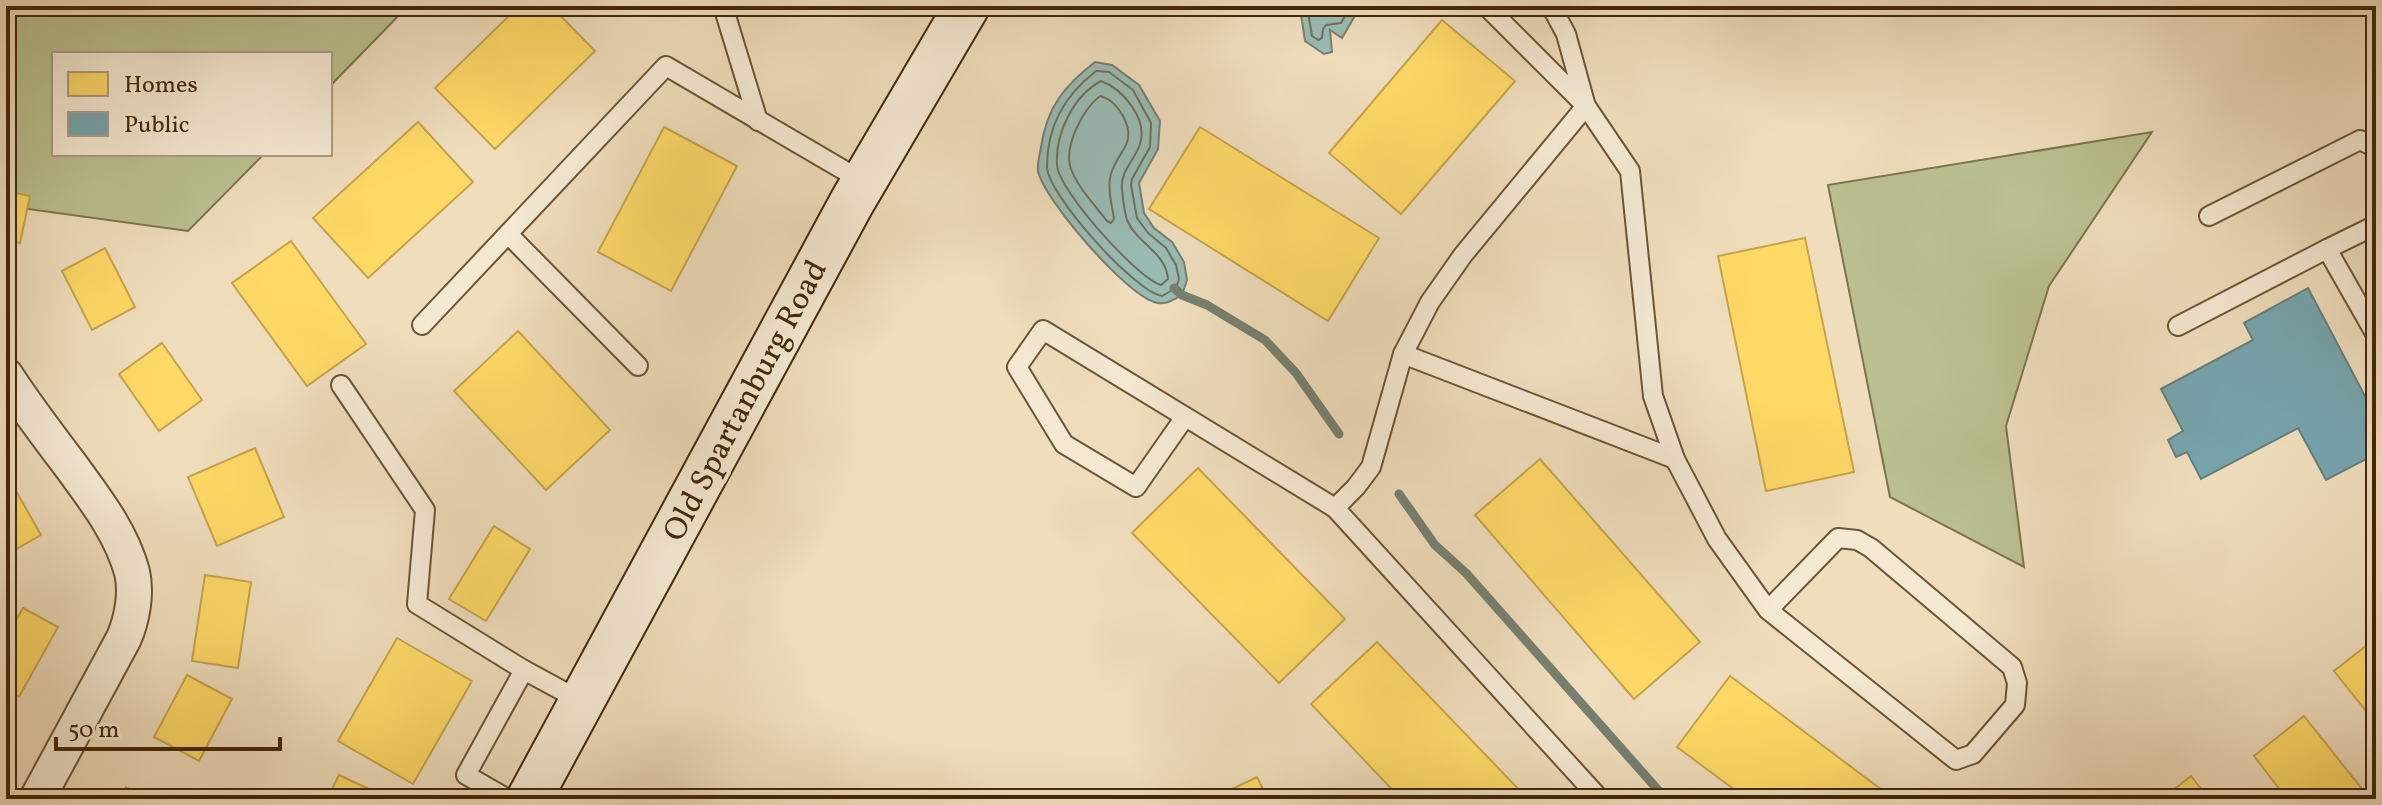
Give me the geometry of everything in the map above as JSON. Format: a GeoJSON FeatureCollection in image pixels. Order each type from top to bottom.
{"type":"FeatureCollection","features":[{"type":"Feature","properties":{"kind":"main road","name":"Old Spartanburg Road"},"geometry":{"type":"LineString","coordinates":[[529,799],[864,182],[967,6]]}},
{"type":"Feature","properties":{"kind":"street"},"geometry":{"type":"LineString","coordinates":[[6,376],[98,503],[124,547],[133,575],[134,595],[124,638],[37,799]]}},
{"type":"Feature","properties":{"kind":"lane"},"geometry":{"type":"LineString","coordinates":[[723,6],[758,121]]}},
{"type":"Feature","properties":{"kind":"lane"},"geometry":{"type":"LineString","coordinates":[[1486,6],[1586,106],[1630,171],[1653,396],[1675,459],[1717,539],[1768,610],[1956,760],[1973,754],[2015,705],[2017,683],[2012,667],[1871,548],[1857,540],[1838,538],[1768,610]]}},
{"type":"Feature","properties":{"kind":"lane"},"geometry":{"type":"LineString","coordinates":[[1551,6],[1566,34],[1586,106]]}},
{"type":"Feature","properties":{"kind":"lane"},"geometry":{"type":"LineString","coordinates":[[422,325],[666,66],[864,182]]}},
{"type":"Feature","properties":{"kind":"lane"},"geometry":{"type":"LineString","coordinates":[[1335,508],[1371,467],[1403,354],[1430,302],[1463,255],[1586,106]]}},
{"type":"Feature","properties":{"kind":"lane"},"geometry":{"type":"LineString","coordinates":[[2209,216],[2360,140],[2376,148]]}},
{"type":"Feature","properties":{"kind":"lane"},"geometry":{"type":"LineString","coordinates":[[2178,326],[2376,225]]}},
{"type":"Feature","properties":{"kind":"lane"},"geometry":{"type":"LineString","coordinates":[[508,234],[638,366]]}},
{"type":"Feature","properties":{"kind":"lane"},"geometry":{"type":"LineString","coordinates":[[2327,249],[2376,335]]}},
{"type":"Feature","properties":{"kind":"lane"},"geometry":{"type":"LineString","coordinates":[[1185,417],[1136,487],[1064,444],[1017,367],[1043,330],[1335,508],[1600,799]]}},
{"type":"Feature","properties":{"kind":"lane"},"geometry":{"type":"LineString","coordinates":[[1403,354],[1675,459]]}},
{"type":"Feature","properties":{"kind":"lane"},"geometry":{"type":"LineString","coordinates":[[341,385],[425,510],[417,604],[581,701]]}},
{"type":"Feature","properties":{"kind":"lane"},"geometry":{"type":"LineString","coordinates":[[508,799],[466,775],[524,670]]}},
{"type":"Feature","properties":{"kind":"green space"},"geometry":{"type":"Polygon","coordinates":[[[6,6],[408,6],[332,84],[332,52],[52,52],[52,156],[262,156],[188,231],[6,206],[6,6]]]}},
{"type":"Feature","properties":{"kind":"green space"},"geometry":{"type":"Polygon","coordinates":[[[2152,132],[2049,286],[2006,426],[2024,567],[1890,497],[1828,185],[2152,132]]]}},
{"type":"Feature","properties":{"kind":"water"},"geometry":{"type":"Polygon","coordinates":[[[1301,6],[1315,9],[1318,6],[1355,6],[1359,9],[1342,38],[1330,30],[1332,52],[1324,54],[1305,41],[1301,6]]]}},
{"type":"Feature","properties":{"kind":"water"},"geometry":{"type":"Polygon","coordinates":[[[1095,62],[1112,65],[1139,85],[1160,121],[1158,149],[1139,183],[1144,213],[1154,228],[1172,242],[1184,262],[1187,280],[1182,295],[1168,302],[1154,302],[1141,295],[1106,264],[1070,223],[1038,171],[1044,133],[1053,109],[1074,80],[1095,62]]]}},
{"type":"Feature","properties":{"kind":"building: Homes"},"geometry":{"type":"Polygon","coordinates":[[[519,6],[551,6],[595,51],[495,149],[435,88],[519,6]]]}},
{"type":"Feature","properties":{"kind":"building: Homes"},"geometry":{"type":"Polygon","coordinates":[[[1442,20],[1515,81],[1401,214],[1329,153],[1442,20]]]}},
{"type":"Feature","properties":{"kind":"building: Homes"},"geometry":{"type":"Polygon","coordinates":[[[418,122],[473,182],[368,278],[313,218],[418,122]]]}},
{"type":"Feature","properties":{"kind":"building: Homes"},"geometry":{"type":"Polygon","coordinates":[[[664,127],[737,166],[671,291],[598,252],[664,127]]]}},
{"type":"Feature","properties":{"kind":"building: Homes"},"geometry":{"type":"Polygon","coordinates":[[[1200,127],[1379,238],[1328,321],[1149,209],[1200,127]]]}},
{"type":"Feature","properties":{"kind":"building: Homes"},"geometry":{"type":"Polygon","coordinates":[[[6,191],[30,196],[20,243],[6,240],[6,191]]]}},
{"type":"Feature","properties":{"kind":"building: Homes"},"geometry":{"type":"Polygon","coordinates":[[[1805,238],[1854,472],[1766,491],[1718,256],[1805,238]]]}},
{"type":"Feature","properties":{"kind":"building: Homes"},"geometry":{"type":"Polygon","coordinates":[[[291,241],[366,344],[307,386],[232,283],[291,241]]]}},
{"type":"Feature","properties":{"kind":"building: Homes"},"geometry":{"type":"Polygon","coordinates":[[[105,248],[135,307],[92,330],[62,271],[105,248]]]}},
{"type":"Feature","properties":{"kind":"building: Homes"},"geometry":{"type":"Polygon","coordinates":[[[518,331],[610,430],[546,490],[454,391],[518,331]]]}},
{"type":"Feature","properties":{"kind":"building: Homes"},"geometry":{"type":"Polygon","coordinates":[[[162,343],[202,400],[159,431],[119,374],[162,343]]]}},
{"type":"Feature","properties":{"kind":"building: Homes"},"geometry":{"type":"Polygon","coordinates":[[[255,448],[284,517],[217,546],[188,477],[255,448]]]}},
{"type":"Feature","properties":{"kind":"building: Homes"},"geometry":{"type":"Polygon","coordinates":[[[1540,459],[1700,642],[1634,699],[1475,515],[1540,459]]]}},
{"type":"Feature","properties":{"kind":"building: Homes"},"geometry":{"type":"Polygon","coordinates":[[[1198,468],[1345,619],[1279,683],[1132,533],[1198,468]]]}},
{"type":"Feature","properties":{"kind":"building: Homes"},"geometry":{"type":"Polygon","coordinates":[[[6,476],[41,535],[6,555],[6,476]]]}},
{"type":"Feature","properties":{"kind":"building: Homes"},"geometry":{"type":"Polygon","coordinates":[[[494,526],[530,549],[486,621],[449,599],[494,526]]]}},
{"type":"Feature","properties":{"kind":"building: Homes"},"geometry":{"type":"Polygon","coordinates":[[[205,575],[251,582],[238,668],[192,661],[205,575]]]}},
{"type":"Feature","properties":{"kind":"building: Homes"},"geometry":{"type":"Polygon","coordinates":[[[23,608],[58,627],[19,697],[6,690],[6,638],[23,608]]]}},
{"type":"Feature","properties":{"kind":"building: Homes"},"geometry":{"type":"Polygon","coordinates":[[[397,638],[472,681],[413,784],[338,741],[397,638]]]}},
{"type":"Feature","properties":{"kind":"building: Homes"},"geometry":{"type":"Polygon","coordinates":[[[2376,638],[2376,720],[2374,721],[2334,671],[2376,638]]]}},
{"type":"Feature","properties":{"kind":"building: Homes"},"geometry":{"type":"Polygon","coordinates":[[[1377,642],[1528,799],[1401,799],[1311,704],[1377,642]]]}},
{"type":"Feature","properties":{"kind":"building: Homes"},"geometry":{"type":"Polygon","coordinates":[[[187,675],[232,699],[199,761],[154,737],[187,675]]]}},
{"type":"Feature","properties":{"kind":"building: Homes"},"geometry":{"type":"Polygon","coordinates":[[[1730,676],[1894,799],[1747,799],[1677,747],[1730,676]]]}},
{"type":"Feature","properties":{"kind":"building: Homes"},"geometry":{"type":"Polygon","coordinates":[[[2304,716],[2370,799],[2287,799],[2254,756],[2304,716]]]}},
{"type":"Feature","properties":{"kind":"building: Homes"},"geometry":{"type":"Polygon","coordinates":[[[339,775],[390,799],[327,799],[339,775]]]}},
{"type":"Feature","properties":{"kind":"building: Homes"},"geometry":{"type":"Polygon","coordinates":[[[2191,776],[2209,799],[2162,799],[2191,776]]]}},
{"type":"Feature","properties":{"kind":"building: Homes"},"geometry":{"type":"Polygon","coordinates":[[[1257,777],[1268,799],[1211,799],[1257,777]]]}},
{"type":"Feature","properties":{"kind":"building: Homes"},"geometry":{"type":"Polygon","coordinates":[[[126,787],[147,799],[119,799],[126,787]]]}},
{"type":"Feature","properties":{"kind":"building: Public"},"geometry":{"type":"Polygon","coordinates":[[[2308,288],[2376,417],[2376,454],[2326,480],[2298,428],[2201,479],[2187,452],[2176,457],[2168,440],[2183,431],[2161,389],[2253,340],[2244,323],[2308,288]]]}},
{"type":"Feature","properties":{"kind":"waterway"},"geometry":{"type":"LineString","coordinates":[[1174,288],[1265,340],[1296,373],[1339,434]]}},
{"type":"Feature","properties":{"kind":"waterway"},"geometry":{"type":"LineString","coordinates":[[1399,494],[1435,545],[1466,573],[1666,799]]}}]}
